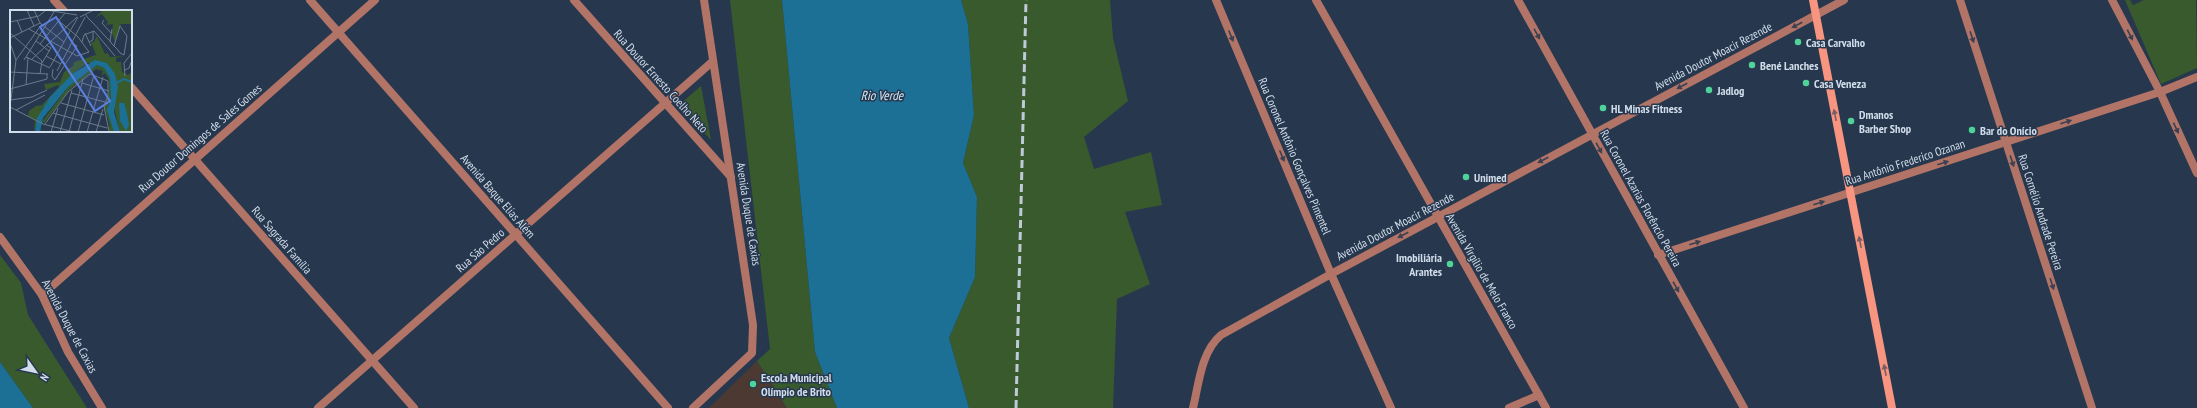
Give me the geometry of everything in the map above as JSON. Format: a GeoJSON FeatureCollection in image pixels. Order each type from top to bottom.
{"type":"FeatureCollection","features":[{"type":"Feature","properties":{"kind":"street"},"geometry":{"type":"LineString","coordinates":[[54,0],[63,10]]}},
{"type":"Feature","properties":{"kind":"street","name":"Avenida Baque Elías Além"},"geometry":{"type":"LineString","coordinates":[[310,0],[668,408]]}},
{"type":"Feature","properties":{"kind":"street","name":"Rua Doutor Domingos de Sales Gomes"},"geometry":{"type":"LineString","coordinates":[[42,295],[194,158],[375,0]]}},
{"type":"Feature","properties":{"kind":"street","name":"Rua Doutor Ernesto Coelho Neto"},"geometry":{"type":"LineString","coordinates":[[574,0],[731,178]]}},
{"type":"Feature","properties":{"kind":"street","name":"Avenida Duque de Caxias"},"geometry":{"type":"LineString","coordinates":[[693,408],[752,353],[753,325],[712,62],[704,0]]}},
{"type":"Feature","properties":{"kind":"street","name":"Rua Coronel Antônio Gonçalves Pimentel"},"geometry":{"type":"LineString","coordinates":[[1216,0],[1331,274],[1391,408]]}},
{"type":"Feature","properties":{"kind":"street","name":"Avenida Virgílio de Melo Franco"},"geometry":{"type":"LineString","coordinates":[[1316,0],[1546,408]]}},
{"type":"Feature","properties":{"kind":"street","name":"Rua Coronel Azarias Florêncio Pereira"},"geometry":{"type":"LineString","coordinates":[[1518,0],[1744,408]]}},
{"type":"Feature","properties":{"kind":"street"},"geometry":{"type":"LineString","coordinates":[[1812,0],[1892,408]]}},
{"type":"Feature","properties":{"kind":"street","name":"Avenida Doutor Moacir Rezende"},"geometry":{"type":"LineString","coordinates":[[1193,408],[1207,351],[1213,342],[1221,335],[1438,216],[1844,0]]}},
{"type":"Feature","properties":{"kind":"street","name":"Rua Cornélio Andrade Pereira"},"geometry":{"type":"LineString","coordinates":[[1960,0],[2092,408]]}},
{"type":"Feature","properties":{"kind":"street"},"geometry":{"type":"LineString","coordinates":[[2112,0],[2160,92],[2197,173]]}},
{"type":"Feature","properties":{"kind":"street","name":"Rua São Pedro"},"geometry":{"type":"LineString","coordinates":[[318,408],[666,104],[712,62]]}},
{"type":"Feature","properties":{"kind":"street","name":"Rua Antônio Frederico Ozanan"},"geometry":{"type":"LineString","coordinates":[[1658,255],[2160,92],[2197,77]]}},
{"type":"Feature","properties":{"kind":"street","name":"Rua Sagrada Família"},"geometry":{"type":"LineString","coordinates":[[132,88],[414,408]]}},
{"type":"Feature","properties":{"kind":"street","name":"Avenida Duque de Caxias"},"geometry":{"type":"LineString","coordinates":[[0,237],[42,295],[68,352],[102,408]]}},
{"type":"Feature","properties":{"kind":"street"},"geometry":{"type":"LineString","coordinates":[[1509,408],[1539,395]]}},
{"type":"Feature","properties":{"kind":"shaded area","name":"Escola Municipal Olímpio de Brito"},"geometry":{"type":"Polygon","coordinates":[[[757,361],[787,408],[709,408],[757,361]]]}},
{"type":"Feature","properties":{"kind":"green space"},"geometry":{"type":"Polygon","coordinates":[[[730,0],[782,0],[815,352],[837,408],[787,408],[757,361],[770,349],[730,0]]]}},
{"type":"Feature","properties":{"kind":"green space"},"geometry":{"type":"Polygon","coordinates":[[[961,0],[1110,0],[1113,38],[1128,101],[1084,137],[1094,169],[1151,152],[1162,205],[1125,212],[1150,284],[1117,299],[1113,408],[969,408],[949,338],[975,277],[977,197],[963,163],[974,115],[968,24],[961,0]]]}},
{"type":"Feature","properties":{"kind":"green space"},"geometry":{"type":"Polygon","coordinates":[[[2125,0],[2130,0],[2133,5],[2144,0],[2196,0],[2197,68],[2161,84],[2125,0]]]}},
{"type":"Feature","properties":{"kind":"green space"},"geometry":{"type":"Polygon","coordinates":[[[701,86],[711,140],[679,105],[701,86]]]}},
{"type":"Feature","properties":{"kind":"green space"},"geometry":{"type":"Polygon","coordinates":[[[0,255],[21,283],[28,315],[87,408],[33,408],[0,362],[0,255]]]}},
{"type":"Feature","properties":{"kind":"water","name":"Rio Verde"},"geometry":{"type":"Polygon","coordinates":[[[782,0],[961,0],[968,24],[974,115],[963,163],[977,197],[975,277],[949,338],[969,408],[837,408],[815,352],[782,0]]]}},
{"type":"Feature","properties":{"kind":"water"},"geometry":{"type":"Polygon","coordinates":[[[0,362],[33,408],[0,408],[0,362]]]}},
{"type":"Feature","properties":{"kind":"railway"},"geometry":{"type":"LineString","coordinates":[[1016,408],[1026,0]]}},
{"type":"Feature","properties":{"kind":"place","name":"Casa Carvalho"},"geometry":{"type":"Point","coordinates":[1798,42]}},
{"type":"Feature","properties":{"kind":"place","name":"Bené Lanches"},"geometry":{"type":"Point","coordinates":[1752,65]}},
{"type":"Feature","properties":{"kind":"place","name":"Casa Veneza"},"geometry":{"type":"Point","coordinates":[1806,83]}},
{"type":"Feature","properties":{"kind":"place","name":"Jadlog"},"geometry":{"type":"Point","coordinates":[1709,90]}},
{"type":"Feature","properties":{"kind":"place","name":"HL Minas Fitness"},"geometry":{"type":"Point","coordinates":[1603,108]}},
{"type":"Feature","properties":{"kind":"place","name":"Dmanos Barber Shop"},"geometry":{"type":"Point","coordinates":[1851,121]}},
{"type":"Feature","properties":{"kind":"place","name":"Bar do Onício"},"geometry":{"type":"Point","coordinates":[1972,130]}},
{"type":"Feature","properties":{"kind":"place","name":"Unimed"},"geometry":{"type":"Point","coordinates":[1466,177]}},
{"type":"Feature","properties":{"kind":"place","name":"Imobiliária Arantes"},"geometry":{"type":"Point","coordinates":[1450,264]}},
{"type":"Feature","properties":{"kind":"place","name":"Escola Municipal Olímpio de Brito"},"geometry":{"type":"Point","coordinates":[753,384]}}]}
